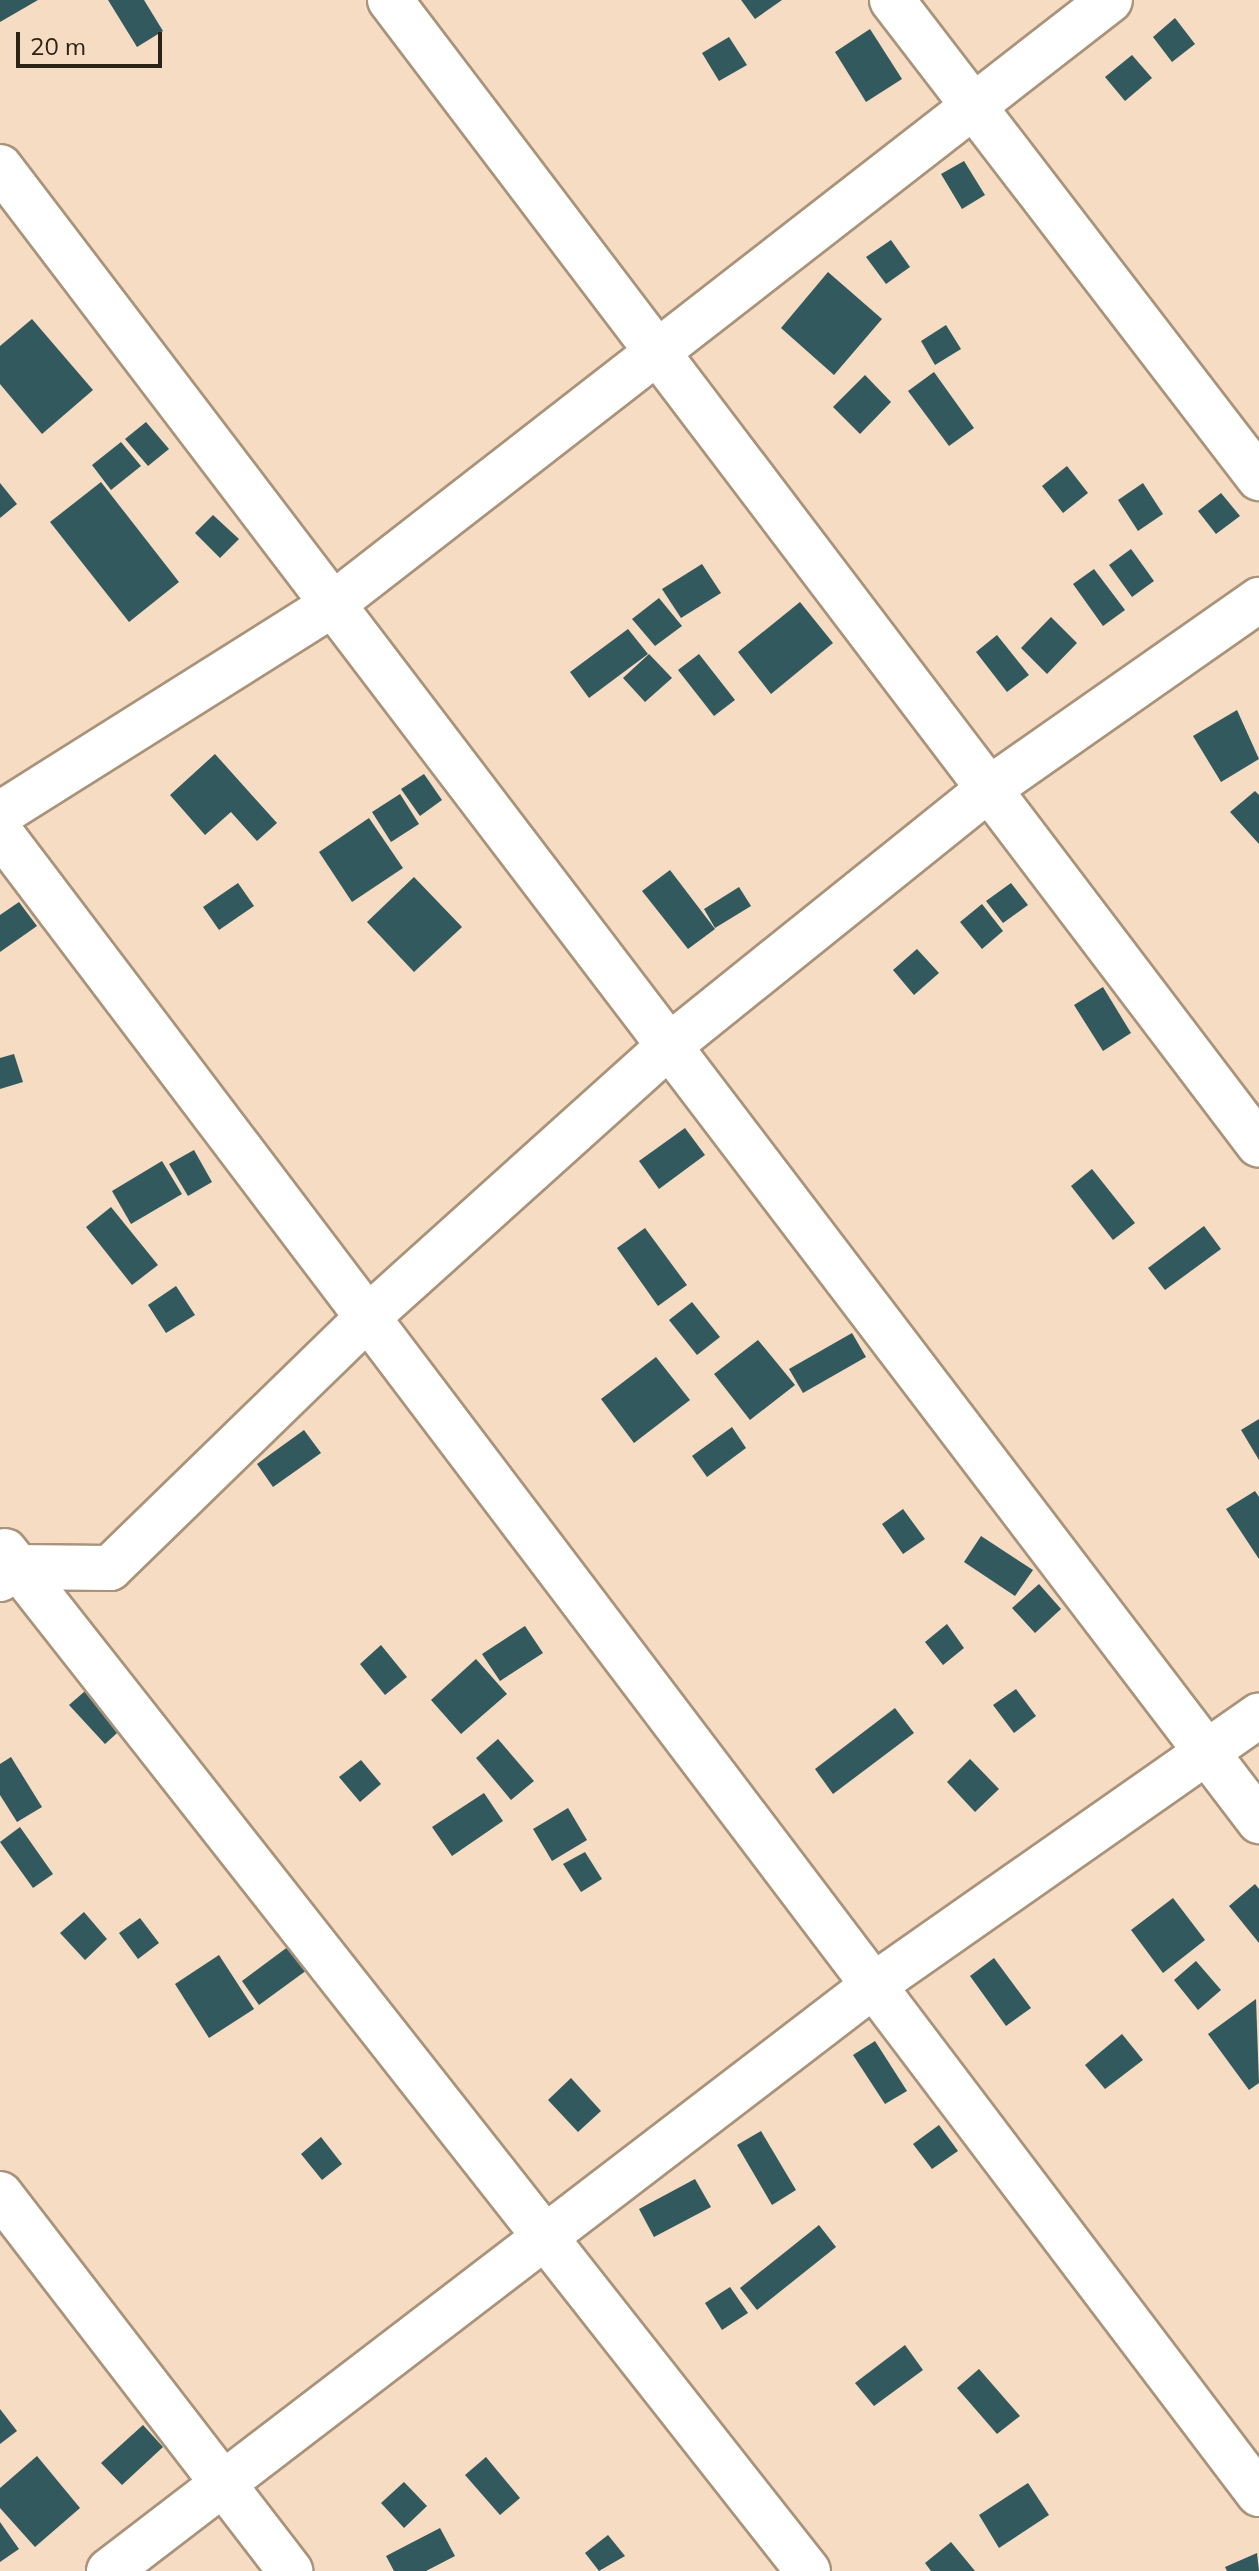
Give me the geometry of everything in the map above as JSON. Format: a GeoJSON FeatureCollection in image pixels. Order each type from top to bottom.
{"type":"FeatureCollection","features":[{"type":"Feature","properties":{"kind":"street"},"geometry":{"type":"LineString","coordinates":[[390,0],[1259,1145]]}},
{"type":"Feature","properties":{"kind":"street"},"geometry":{"type":"LineString","coordinates":[[892,0],[1259,478]]}},
{"type":"Feature","properties":{"kind":"street"},"geometry":{"type":"LineString","coordinates":[[0,814],[333,604],[659,355],[1110,0]]}},
{"type":"Feature","properties":{"kind":"street"},"geometry":{"type":"LineString","coordinates":[[0,167],[1259,1821]]}},
{"type":"Feature","properties":{"kind":"street"},"geometry":{"type":"LineString","coordinates":[[6,1563],[110,1568],[368,1317],[669,1046],[989,789],[1259,600]]}},
{"type":"Feature","properties":{"kind":"street"},"geometry":{"type":"LineString","coordinates":[[0,832],[1259,2494]]}},
{"type":"Feature","properties":{"kind":"street"},"geometry":{"type":"LineString","coordinates":[[6,1563],[808,2571]]}},
{"type":"Feature","properties":{"kind":"street"},"geometry":{"type":"LineString","coordinates":[[109,2571],[543,2235],[874,1985],[1208,1754],[1259,1715]]}},
{"type":"Feature","properties":{"kind":"street"},"geometry":{"type":"LineString","coordinates":[[0,2194],[290,2571]]}},
{"type":"Feature","properties":{"kind":"building"},"geometry":{"type":"Polygon","coordinates":[[[0,0],[38,0],[0,22],[0,0]]]}},
{"type":"Feature","properties":{"kind":"building"},"geometry":{"type":"Polygon","coordinates":[[[108,0],[144,0],[163,31],[137,47],[108,0]]]}},
{"type":"Feature","properties":{"kind":"building"},"geometry":{"type":"Polygon","coordinates":[[[741,0],[782,0],[755,19],[741,0]]]}},
{"type":"Feature","properties":{"kind":"building"},"geometry":{"type":"Polygon","coordinates":[[[1175,18],[1195,44],[1172,62],[1153,37],[1175,18]]]}},
{"type":"Feature","properties":{"kind":"building"},"geometry":{"type":"Polygon","coordinates":[[[870,29],[902,79],[866,102],[835,52],[870,29]]]}},
{"type":"Feature","properties":{"kind":"building"},"geometry":{"type":"Polygon","coordinates":[[[729,37],[747,65],[719,81],[702,53],[729,37]]]}},
{"type":"Feature","properties":{"kind":"building"},"geometry":{"type":"Polygon","coordinates":[[[1132,55],[1152,78],[1125,101],[1105,77],[1132,55]]]}},
{"type":"Feature","properties":{"kind":"building"},"geometry":{"type":"Polygon","coordinates":[[[964,161],[985,195],[962,209],[941,174],[964,161]]]}},
{"type":"Feature","properties":{"kind":"building"},"geometry":{"type":"Polygon","coordinates":[[[891,240],[910,267],[886,284],[866,257],[891,240]]]}},
{"type":"Feature","properties":{"kind":"building"},"geometry":{"type":"Polygon","coordinates":[[[828,272],[882,319],[834,375],[781,328],[828,272]]]}},
{"type":"Feature","properties":{"kind":"building"},"geometry":{"type":"Polygon","coordinates":[[[32,319],[93,390],[42,434],[0,384],[0,346],[32,319]]]}},
{"type":"Feature","properties":{"kind":"building"},"geometry":{"type":"Polygon","coordinates":[[[946,325],[961,349],[935,365],[921,341],[946,325]]]}},
{"type":"Feature","properties":{"kind":"building"},"geometry":{"type":"Polygon","coordinates":[[[934,372],[974,428],[949,446],[908,391],[934,372]]]}},
{"type":"Feature","properties":{"kind":"building"},"geometry":{"type":"Polygon","coordinates":[[[865,375],[891,402],[860,434],[833,407],[865,375]]]}},
{"type":"Feature","properties":{"kind":"building"},"geometry":{"type":"Polygon","coordinates":[[[146,422],[169,449],[148,466],[125,439],[146,422]]]}},
{"type":"Feature","properties":{"kind":"building"},"geometry":{"type":"Polygon","coordinates":[[[121,442],[141,466],[111,490],[92,465],[121,442]]]}},
{"type":"Feature","properties":{"kind":"building"},"geometry":{"type":"Polygon","coordinates":[[[1067,466],[1088,493],[1063,513],[1042,486],[1067,466]]]}},
{"type":"Feature","properties":{"kind":"building"},"geometry":{"type":"Polygon","coordinates":[[[101,482],[179,582],[129,622],[50,522],[101,482]]]}},
{"type":"Feature","properties":{"kind":"building"},"geometry":{"type":"Polygon","coordinates":[[[0,483],[17,504],[0,518],[0,483]]]}},
{"type":"Feature","properties":{"kind":"building"},"geometry":{"type":"Polygon","coordinates":[[[1143,483],[1163,514],[1138,531],[1118,500],[1143,483]]]}},
{"type":"Feature","properties":{"kind":"building"},"geometry":{"type":"Polygon","coordinates":[[[1221,493],[1240,516],[1216,534],[1198,511],[1221,493]]]}},
{"type":"Feature","properties":{"kind":"building"},"geometry":{"type":"Polygon","coordinates":[[[213,515],[239,539],[220,558],[195,533],[213,515]]]}},
{"type":"Feature","properties":{"kind":"building"},"geometry":{"type":"Polygon","coordinates":[[[1131,549],[1154,581],[1132,597],[1109,565],[1131,549]]]}},
{"type":"Feature","properties":{"kind":"building"},"geometry":{"type":"Polygon","coordinates":[[[702,564],[721,593],[681,618],[662,589],[702,564]]]}},
{"type":"Feature","properties":{"kind":"building"},"geometry":{"type":"Polygon","coordinates":[[[1094,569],[1125,610],[1103,626],[1073,584],[1094,569]]]}},
{"type":"Feature","properties":{"kind":"building"},"geometry":{"type":"Polygon","coordinates":[[[659,598],[682,626],[655,646],[632,619],[659,598]]]}},
{"type":"Feature","properties":{"kind":"building"},"geometry":{"type":"Polygon","coordinates":[[[800,602],[833,643],[771,694],[738,652],[800,602]]]}},
{"type":"Feature","properties":{"kind":"building"},"geometry":{"type":"Polygon","coordinates":[[[1051,617],[1077,643],[1047,674],[1021,648],[1051,617]]]}},
{"type":"Feature","properties":{"kind":"building"},"geometry":{"type":"Polygon","coordinates":[[[628,629],[648,654],[589,698],[570,672],[628,629]]]}},
{"type":"Feature","properties":{"kind":"building"},"geometry":{"type":"Polygon","coordinates":[[[997,635],[1029,675],[1007,692],[976,652],[997,635]]]}},
{"type":"Feature","properties":{"kind":"building"},"geometry":{"type":"Polygon","coordinates":[[[649,654],[672,678],[645,702],[623,678],[649,654]]]}},
{"type":"Feature","properties":{"kind":"building"},"geometry":{"type":"Polygon","coordinates":[[[699,654],[735,700],[714,716],[678,670],[699,654]]]}},
{"type":"Feature","properties":{"kind":"building"},"geometry":{"type":"Polygon","coordinates":[[[1237,710],[1259,759],[1221,782],[1193,736],[1237,710]]]}},
{"type":"Feature","properties":{"kind":"building"},"geometry":{"type":"Polygon","coordinates":[[[215,754],[277,823],[257,841],[231,812],[205,835],[170,795],[215,754]]]}},
{"type":"Feature","properties":{"kind":"building"},"geometry":{"type":"Polygon","coordinates":[[[424,774],[442,800],[420,816],[401,789],[424,774]]]}},
{"type":"Feature","properties":{"kind":"building"},"geometry":{"type":"Polygon","coordinates":[[[1255,791],[1259,795],[1259,844],[1230,812],[1255,791]]]}},
{"type":"Feature","properties":{"kind":"building"},"geometry":{"type":"Polygon","coordinates":[[[400,794],[419,824],[391,842],[372,812],[400,794]]]}},
{"type":"Feature","properties":{"kind":"building"},"geometry":{"type":"Polygon","coordinates":[[[369,818],[403,868],[352,902],[319,852],[369,818]]]}},
{"type":"Feature","properties":{"kind":"building"},"geometry":{"type":"Polygon","coordinates":[[[670,870],[715,929],[688,949],[642,891],[670,870]]]}},
{"type":"Feature","properties":{"kind":"building"},"geometry":{"type":"Polygon","coordinates":[[[414,877],[462,927],[414,972],[367,922],[414,877]]]}},
{"type":"Feature","properties":{"kind":"building"},"geometry":{"type":"Polygon","coordinates":[[[238,883],[254,906],[219,930],[203,907],[238,883]]]}},
{"type":"Feature","properties":{"kind":"building"},"geometry":{"type":"Polygon","coordinates":[[[1011,883],[1028,905],[1003,923],[986,901],[1011,883]]]}},
{"type":"Feature","properties":{"kind":"building"},"geometry":{"type":"Polygon","coordinates":[[[739,887],[751,906],[715,928],[704,909],[739,887]]]}},
{"type":"Feature","properties":{"kind":"building"},"geometry":{"type":"Polygon","coordinates":[[[19,902],[37,926],[0,952],[0,915],[19,902]]]}},
{"type":"Feature","properties":{"kind":"building"},"geometry":{"type":"Polygon","coordinates":[[[982,904],[1003,931],[982,949],[960,922],[982,904]]]}},
{"type":"Feature","properties":{"kind":"building"},"geometry":{"type":"Polygon","coordinates":[[[917,949],[939,973],[914,995],[893,970],[917,949]]]}},
{"type":"Feature","properties":{"kind":"building"},"geometry":{"type":"Polygon","coordinates":[[[1103,987],[1131,1033],[1103,1051],[1074,1005],[1103,987]]]}},
{"type":"Feature","properties":{"kind":"building"},"geometry":{"type":"Polygon","coordinates":[[[14,1054],[23,1082],[0,1089],[0,1058],[14,1054]]]}},
{"type":"Feature","properties":{"kind":"building"},"geometry":{"type":"Polygon","coordinates":[[[685,1128],[705,1155],[659,1189],[639,1161],[685,1128]]]}},
{"type":"Feature","properties":{"kind":"building"},"geometry":{"type":"Polygon","coordinates":[[[194,1150],[212,1182],[188,1196],[169,1164],[194,1150]]]}},
{"type":"Feature","properties":{"kind":"building"},"geometry":{"type":"Polygon","coordinates":[[[162,1161],[182,1194],[131,1224],[112,1191],[162,1161]]]}},
{"type":"Feature","properties":{"kind":"building"},"geometry":{"type":"Polygon","coordinates":[[[1092,1169],[1135,1223],[1113,1240],[1071,1186],[1092,1169]]]}},
{"type":"Feature","properties":{"kind":"building"},"geometry":{"type":"Polygon","coordinates":[[[111,1207],[158,1265],[132,1285],[86,1227],[111,1207]]]}},
{"type":"Feature","properties":{"kind":"building"},"geometry":{"type":"Polygon","coordinates":[[[1204,1226],[1221,1249],[1165,1290],[1148,1268],[1204,1226]]]}},
{"type":"Feature","properties":{"kind":"building"},"geometry":{"type":"Polygon","coordinates":[[[645,1228],[687,1285],[658,1306],[617,1248],[645,1228]]]}},
{"type":"Feature","properties":{"kind":"building"},"geometry":{"type":"Polygon","coordinates":[[[176,1286],[195,1315],[166,1333],[148,1305],[176,1286]]]}},
{"type":"Feature","properties":{"kind":"building"},"geometry":{"type":"Polygon","coordinates":[[[692,1302],[720,1337],[697,1355],[669,1320],[692,1302]]]}},
{"type":"Feature","properties":{"kind":"building"},"geometry":{"type":"Polygon","coordinates":[[[852,1333],[866,1357],[803,1393],[789,1369],[852,1333]]]}},
{"type":"Feature","properties":{"kind":"building"},"geometry":{"type":"Polygon","coordinates":[[[758,1340],[795,1385],[750,1420],[714,1374],[758,1340]]]}},
{"type":"Feature","properties":{"kind":"building"},"geometry":{"type":"Polygon","coordinates":[[[656,1357],[690,1400],[634,1443],[601,1399],[656,1357]]]}},
{"type":"Feature","properties":{"kind":"building"},"geometry":{"type":"Polygon","coordinates":[[[1259,1419],[1259,1460],[1241,1430],[1259,1419]]]}},
{"type":"Feature","properties":{"kind":"building"},"geometry":{"type":"Polygon","coordinates":[[[732,1427],[746,1448],[707,1477],[692,1456],[732,1427]]]}},
{"type":"Feature","properties":{"kind":"building"},"geometry":{"type":"Polygon","coordinates":[[[304,1430],[321,1453],[273,1487],[257,1464],[304,1430]]]}},
{"type":"Feature","properties":{"kind":"building"},"geometry":{"type":"Polygon","coordinates":[[[1255,1491],[1259,1497],[1259,1559],[1226,1509],[1255,1491]]]}},
{"type":"Feature","properties":{"kind":"building"},"geometry":{"type":"Polygon","coordinates":[[[903,1509],[925,1539],[903,1554],[882,1524],[903,1509]]]}},
{"type":"Feature","properties":{"kind":"building"},"geometry":{"type":"Polygon","coordinates":[[[981,1536],[1033,1570],[1015,1596],[964,1562],[981,1536]]]}},
{"type":"Feature","properties":{"kind":"building"},"geometry":{"type":"Polygon","coordinates":[[[1039,1584],[1061,1609],[1035,1633],[1012,1608],[1039,1584]]]}},
{"type":"Feature","properties":{"kind":"building"},"geometry":{"type":"Polygon","coordinates":[[[947,1624],[964,1648],[943,1665],[925,1642],[947,1624]]]}},
{"type":"Feature","properties":{"kind":"building"},"geometry":{"type":"Polygon","coordinates":[[[525,1626],[543,1653],[500,1681],[482,1654],[525,1626]]]}},
{"type":"Feature","properties":{"kind":"building"},"geometry":{"type":"Polygon","coordinates":[[[381,1645],[407,1677],[385,1695],[360,1664],[381,1645]]]}},
{"type":"Feature","properties":{"kind":"building"},"geometry":{"type":"Polygon","coordinates":[[[476,1659],[507,1694],[461,1734],[431,1700],[476,1659]]]}},
{"type":"Feature","properties":{"kind":"building"},"geometry":{"type":"Polygon","coordinates":[[[92,1685],[127,1724],[105,1744],[69,1705],[92,1685]]]}},
{"type":"Feature","properties":{"kind":"building"},"geometry":{"type":"Polygon","coordinates":[[[1016,1689],[1036,1716],[1014,1733],[993,1705],[1016,1689]]]}},
{"type":"Feature","properties":{"kind":"building"},"geometry":{"type":"Polygon","coordinates":[[[895,1708],[914,1733],[833,1794],[815,1769],[895,1708]]]}},
{"type":"Feature","properties":{"kind":"building"},"geometry":{"type":"Polygon","coordinates":[[[498,1739],[534,1781],[511,1800],[476,1758],[498,1739]]]}},
{"type":"Feature","properties":{"kind":"building"},"geometry":{"type":"Polygon","coordinates":[[[11,1757],[42,1807],[17,1822],[0,1795],[0,1764],[11,1757]]]}},
{"type":"Feature","properties":{"kind":"building"},"geometry":{"type":"Polygon","coordinates":[[[970,1759],[999,1789],[975,1812],[947,1782],[970,1759]]]}},
{"type":"Feature","properties":{"kind":"building"},"geometry":{"type":"Polygon","coordinates":[[[361,1760],[381,1784],[360,1802],[339,1777],[361,1760]]]}},
{"type":"Feature","properties":{"kind":"building"},"geometry":{"type":"Polygon","coordinates":[[[484,1793],[503,1821],[452,1856],[432,1827],[484,1793]]]}},
{"type":"Feature","properties":{"kind":"building"},"geometry":{"type":"Polygon","coordinates":[[[568,1808],[587,1840],[552,1861],[533,1829],[568,1808]]]}},
{"type":"Feature","properties":{"kind":"building"},"geometry":{"type":"Polygon","coordinates":[[[20,1827],[53,1874],[33,1888],[0,1842],[20,1827]]]}},
{"type":"Feature","properties":{"kind":"building"},"geometry":{"type":"Polygon","coordinates":[[[585,1852],[602,1879],[581,1892],[563,1864],[585,1852]]]}},
{"type":"Feature","properties":{"kind":"building"},"geometry":{"type":"Polygon","coordinates":[[[1255,1884],[1259,1889],[1259,1943],[1229,1906],[1255,1884]]]}},
{"type":"Feature","properties":{"kind":"building"},"geometry":{"type":"Polygon","coordinates":[[[1173,1898],[1205,1940],[1163,1973],[1131,1930],[1173,1898]]]}},
{"type":"Feature","properties":{"kind":"building"},"geometry":{"type":"Polygon","coordinates":[[[84,1912],[107,1939],[85,1960],[60,1933],[84,1912]]]}},
{"type":"Feature","properties":{"kind":"building"},"geometry":{"type":"Polygon","coordinates":[[[140,1918],[159,1943],[138,1959],[119,1933],[140,1918]]]}},
{"type":"Feature","properties":{"kind":"building"},"geometry":{"type":"Polygon","coordinates":[[[289,1946],[307,1970],[259,2005],[242,1981],[289,1946]]]}},
{"type":"Feature","properties":{"kind":"building"},"geometry":{"type":"Polygon","coordinates":[[[219,1955],[254,2009],[209,2038],[175,1984],[219,1955]]]}},
{"type":"Feature","properties":{"kind":"building"},"geometry":{"type":"Polygon","coordinates":[[[994,1958],[1031,2008],[1006,2026],[970,1976],[994,1958]]]}},
{"type":"Feature","properties":{"kind":"building"},"geometry":{"type":"Polygon","coordinates":[[[1196,1961],[1221,1990],[1198,2010],[1174,1980],[1196,1961]]]}},
{"type":"Feature","properties":{"kind":"building"},"geometry":{"type":"Polygon","coordinates":[[[1256,1999],[1259,2083],[1249,2090],[1208,2034],[1256,1999]]]}},
{"type":"Feature","properties":{"kind":"building"},"geometry":{"type":"Polygon","coordinates":[[[1122,2034],[1143,2060],[1105,2089],[1085,2065],[1122,2034]]]}},
{"type":"Feature","properties":{"kind":"building"},"geometry":{"type":"Polygon","coordinates":[[[875,2041],[907,2091],[885,2104],[853,2055],[875,2041]]]}},
{"type":"Feature","properties":{"kind":"building"},"geometry":{"type":"Polygon","coordinates":[[[571,2078],[601,2111],[578,2132],[548,2100],[571,2078]]]}},
{"type":"Feature","properties":{"kind":"building"},"geometry":{"type":"Polygon","coordinates":[[[939,2125],[958,2151],[932,2169],[913,2144],[939,2125]]]}},
{"type":"Feature","properties":{"kind":"building"},"geometry":{"type":"Polygon","coordinates":[[[761,2131],[796,2190],[772,2205],[737,2145],[761,2131]]]}},
{"type":"Feature","properties":{"kind":"building"},"geometry":{"type":"Polygon","coordinates":[[[321,2137],[342,2164],[322,2180],[301,2154],[321,2137]]]}},
{"type":"Feature","properties":{"kind":"building"},"geometry":{"type":"Polygon","coordinates":[[[695,2179],[711,2207],[654,2237],[639,2209],[695,2179]]]}},
{"type":"Feature","properties":{"kind":"building"},"geometry":{"type":"Polygon","coordinates":[[[819,2225],[836,2247],[757,2310],[740,2288],[819,2225]]]}},
{"type":"Feature","properties":{"kind":"building"},"geometry":{"type":"Polygon","coordinates":[[[730,2287],[748,2313],[722,2330],[705,2303],[730,2287]]]}},
{"type":"Feature","properties":{"kind":"building"},"geometry":{"type":"Polygon","coordinates":[[[905,2345],[923,2370],[874,2406],[855,2383],[905,2345]]]}},
{"type":"Feature","properties":{"kind":"building"},"geometry":{"type":"Polygon","coordinates":[[[979,2369],[1020,2416],[997,2434],[957,2388],[979,2369]]]}},
{"type":"Feature","properties":{"kind":"building"},"geometry":{"type":"Polygon","coordinates":[[[0,2409],[17,2431],[0,2444],[0,2409]]]}},
{"type":"Feature","properties":{"kind":"building"},"geometry":{"type":"Polygon","coordinates":[[[143,2425],[163,2447],[122,2485],[101,2463],[143,2425]]]}},
{"type":"Feature","properties":{"kind":"building"},"geometry":{"type":"Polygon","coordinates":[[[37,2456],[80,2508],[35,2547],[0,2508],[0,2488],[37,2456]]]}},
{"type":"Feature","properties":{"kind":"building"},"geometry":{"type":"Polygon","coordinates":[[[486,2457],[520,2498],[500,2515],[465,2475],[486,2457]]]}},
{"type":"Feature","properties":{"kind":"building"},"geometry":{"type":"Polygon","coordinates":[[[404,2482],[427,2506],[404,2528],[381,2503],[404,2482]]]}},
{"type":"Feature","properties":{"kind":"building"},"geometry":{"type":"Polygon","coordinates":[[[1028,2483],[1049,2515],[999,2548],[979,2515],[1028,2483]]]}},
{"type":"Feature","properties":{"kind":"building"},"geometry":{"type":"Polygon","coordinates":[[[0,2522],[19,2549],[0,2562],[0,2522]]]}},
{"type":"Feature","properties":{"kind":"building"},"geometry":{"type":"Polygon","coordinates":[[[440,2528],[455,2556],[426,2571],[394,2571],[386,2556],[440,2528]]]}},
{"type":"Feature","properties":{"kind":"building"},"geometry":{"type":"Polygon","coordinates":[[[608,2535],[625,2556],[599,2571],[585,2553],[608,2535]]]}},
{"type":"Feature","properties":{"kind":"building"},"geometry":{"type":"Polygon","coordinates":[[[951,2542],[975,2571],[931,2571],[925,2563],[951,2542]]]}},
{"type":"Feature","properties":{"kind":"building"},"geometry":{"type":"Polygon","coordinates":[[[1257,2553],[1259,2571],[1227,2571],[1225,2567],[1257,2553]]]}}]}
